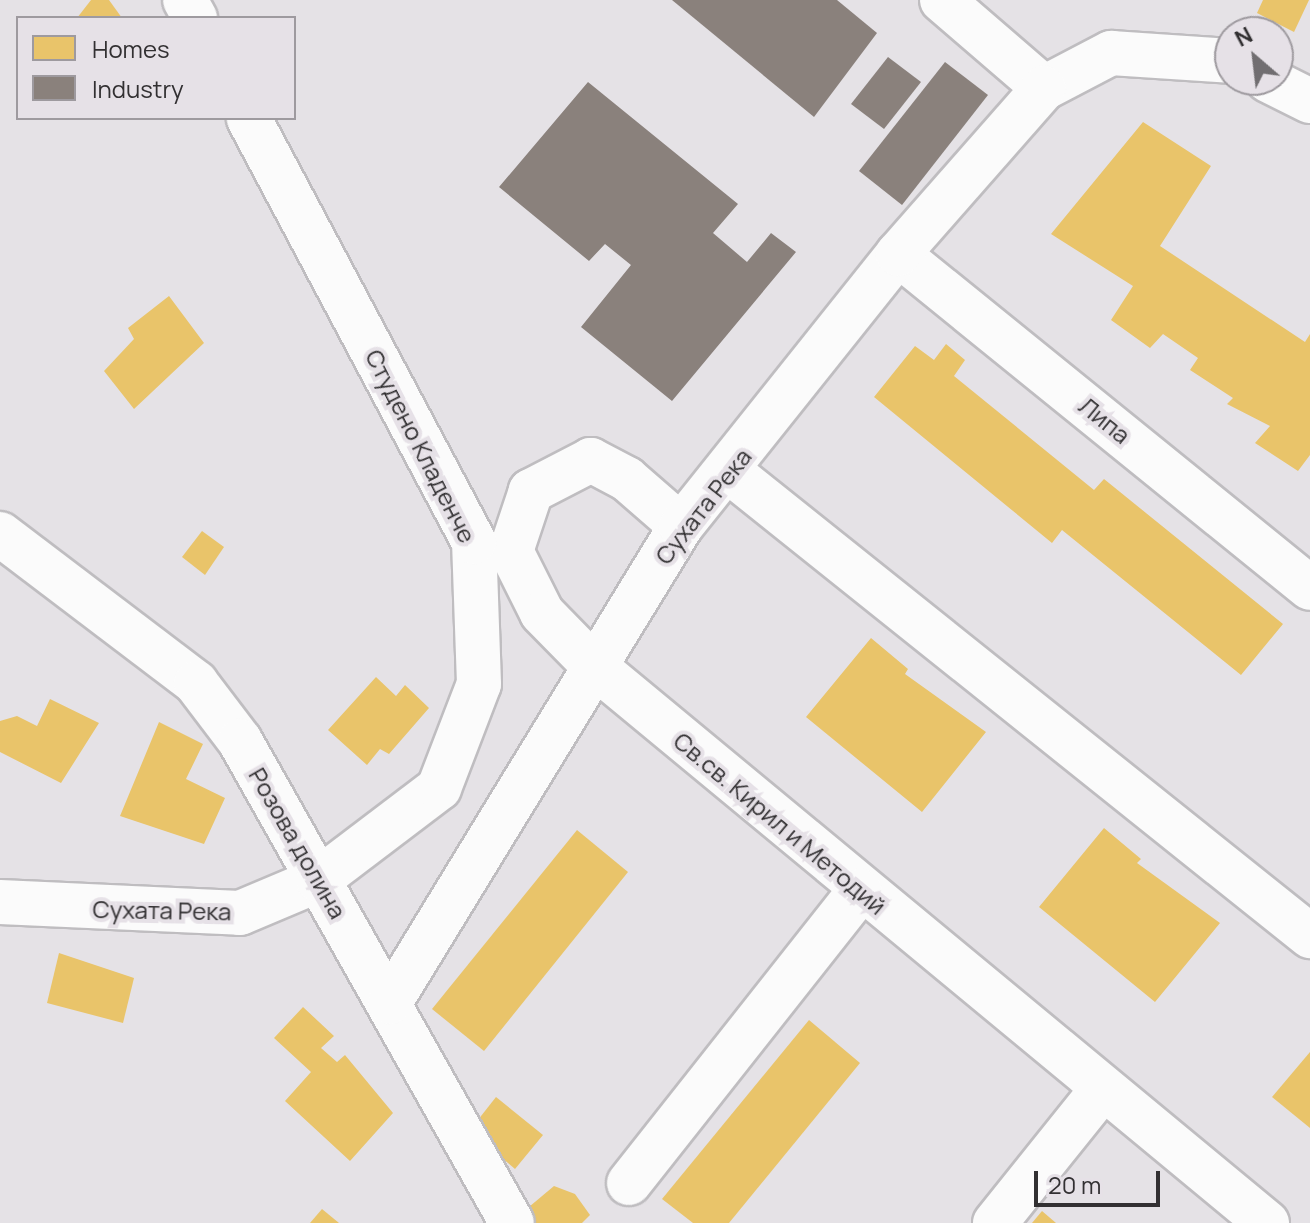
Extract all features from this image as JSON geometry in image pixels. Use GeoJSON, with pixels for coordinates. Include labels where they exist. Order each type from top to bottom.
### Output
{"type":"FeatureCollection","features":[{"type":"Feature","properties":{"kind":"street"},"geometry":{"type":"LineString","coordinates":[[942,0],[1044,88],[1111,53],[1214,60]]}},
{"type":"Feature","properties":{"kind":"street","name":"Сухата Река"},"geometry":{"type":"LineString","coordinates":[[390,1002],[593,665],[681,526],[730,472],[898,254],[1044,88]]}},
{"type":"Feature","properties":{"kind":"street","name":"Студено Кладенче"},"geometry":{"type":"LineString","coordinates":[[250,120],[492,546],[479,684],[439,788],[318,880]]}},
{"type":"Feature","properties":{"kind":"street","name":"Липа"},"geometry":{"type":"LineString","coordinates":[[898,254],[1310,588]]}},
{"type":"Feature","properties":{"kind":"street"},"geometry":{"type":"LineString","coordinates":[[492,546],[531,491],[591,460],[681,526]]}},
{"type":"Feature","properties":{"kind":"street"},"geometry":{"type":"LineString","coordinates":[[730,472],[1310,936]]}},
{"type":"Feature","properties":{"kind":"street","name":"Розова долина"},"geometry":{"type":"LineString","coordinates":[[0,534],[196,683],[240,741],[512,1223]]}},
{"type":"Feature","properties":{"kind":"street","name":"Св.св. Кирил и Методий"},"geometry":{"type":"LineString","coordinates":[[492,546],[542,613],[593,665],[1100,1092],[1267,1223]]}},
{"type":"Feature","properties":{"kind":"street","name":"Сухата Река"},"geometry":{"type":"LineString","coordinates":[[0,902],[240,913],[318,880]]}},
{"type":"Feature","properties":{"kind":"street"},"geometry":{"type":"LineString","coordinates":[[629,1183],[860,891]]}},
{"type":"Feature","properties":{"kind":"street"},"geometry":{"type":"LineString","coordinates":[[995,1223],[1100,1092]]}},
{"type":"Feature","properties":{"kind":"building: Homes"},"geometry":{"type":"Polygon","coordinates":[[[91,0],[109,0],[121,16],[79,16],[91,0]]]}},
{"type":"Feature","properties":{"kind":"building: Homes"},"geometry":{"type":"Polygon","coordinates":[[[1263,0],[1309,0],[1294,32],[1294,16],[1263,16],[1257,13],[1263,0]]]}},
{"type":"Feature","properties":{"kind":"building: Homes"},"geometry":{"type":"Polygon","coordinates":[[[1143,122],[1211,166],[1160,246],[1305,342],[1310,334],[1310,455],[1298,471],[1255,443],[1270,426],[1227,404],[1233,398],[1190,370],[1198,358],[1163,334],[1150,348],[1111,320],[1133,286],[1051,234],[1143,122]]]}},
{"type":"Feature","properties":{"kind":"building: Homes"},"geometry":{"type":"Polygon","coordinates":[[[169,296],[204,343],[134,409],[104,371],[134,339],[128,328],[169,296]]]}},
{"type":"Feature","properties":{"kind":"building: Homes"},"geometry":{"type":"Polygon","coordinates":[[[946,344],[965,360],[954,376],[1094,490],[1104,479],[1283,624],[1241,675],[1062,530],[1052,543],[874,397],[915,346],[934,360],[946,344]]]}},
{"type":"Feature","properties":{"kind":"building: Homes"},"geometry":{"type":"Polygon","coordinates":[[[202,531],[224,547],[205,575],[182,557],[202,531]]]}},
{"type":"Feature","properties":{"kind":"building: Homes"},"geometry":{"type":"Polygon","coordinates":[[[871,638],[908,669],[905,674],[986,732],[922,812],[806,717],[871,638]]]}},
{"type":"Feature","properties":{"kind":"building: Homes"},"geometry":{"type":"Polygon","coordinates":[[[376,677],[396,696],[405,685],[429,708],[389,754],[380,749],[367,765],[328,730],[376,677]]]}},
{"type":"Feature","properties":{"kind":"building: Homes"},"geometry":{"type":"Polygon","coordinates":[[[50,699],[99,723],[61,783],[0,752],[0,721],[17,716],[37,726],[50,699]]]}},
{"type":"Feature","properties":{"kind":"building: Homes"},"geometry":{"type":"Polygon","coordinates":[[[159,722],[203,744],[186,779],[225,798],[204,844],[120,816],[159,722]]]}},
{"type":"Feature","properties":{"kind":"building: Homes"},"geometry":{"type":"Polygon","coordinates":[[[1104,828],[1141,859],[1137,863],[1220,923],[1155,1002],[1039,907],[1104,828]]]}},
{"type":"Feature","properties":{"kind":"building: Homes"},"geometry":{"type":"Polygon","coordinates":[[[577,830],[628,872],[484,1051],[432,1009],[577,830]]]}},
{"type":"Feature","properties":{"kind":"building: Homes"},"geometry":{"type":"Polygon","coordinates":[[[59,953],[134,978],[123,1023],[47,1003],[59,953]]]}},
{"type":"Feature","properties":{"kind":"building: Homes"},"geometry":{"type":"Polygon","coordinates":[[[303,1007],[334,1036],[321,1048],[337,1062],[345,1055],[393,1113],[350,1161],[285,1101],[311,1072],[274,1038],[303,1007]]]}},
{"type":"Feature","properties":{"kind":"building: Homes"},"geometry":{"type":"Polygon","coordinates":[[[809,1020],[860,1063],[729,1223],[693,1223],[662,1199],[809,1020]]]}},
{"type":"Feature","properties":{"kind":"building: Homes"},"geometry":{"type":"Polygon","coordinates":[[[1310,1052],[1310,1128],[1272,1097],[1310,1052]]]}},
{"type":"Feature","properties":{"kind":"building: Homes"},"geometry":{"type":"Polygon","coordinates":[[[496,1097],[543,1135],[515,1169],[470,1130],[496,1097]]]}},
{"type":"Feature","properties":{"kind":"building: Homes"},"geometry":{"type":"Polygon","coordinates":[[[554,1186],[575,1194],[590,1215],[582,1223],[521,1223],[517,1217],[554,1186]]]}},
{"type":"Feature","properties":{"kind":"building: Homes"},"geometry":{"type":"Polygon","coordinates":[[[322,1209],[339,1223],[310,1223],[322,1209]]]}},
{"type":"Feature","properties":{"kind":"building: Homes"},"geometry":{"type":"Polygon","coordinates":[[[1042,1211],[1056,1223],[1032,1223],[1042,1211]]]}},
{"type":"Feature","properties":{"kind":"building: Industry"},"geometry":{"type":"Polygon","coordinates":[[[672,0],[837,0],[877,33],[814,117],[672,0]]]}},
{"type":"Feature","properties":{"kind":"building: Industry"},"geometry":{"type":"Polygon","coordinates":[[[888,57],[921,82],[884,129],[851,104],[888,57]]]}},
{"type":"Feature","properties":{"kind":"building: Industry"},"geometry":{"type":"Polygon","coordinates":[[[945,62],[988,95],[902,205],[859,171],[945,62]]]}},
{"type":"Feature","properties":{"kind":"building: Industry"},"geometry":{"type":"Polygon","coordinates":[[[588,82],[738,204],[713,233],[747,262],[771,233],[796,252],[672,401],[581,327],[631,265],[605,244],[589,261],[499,187],[588,82]]]}}]}
